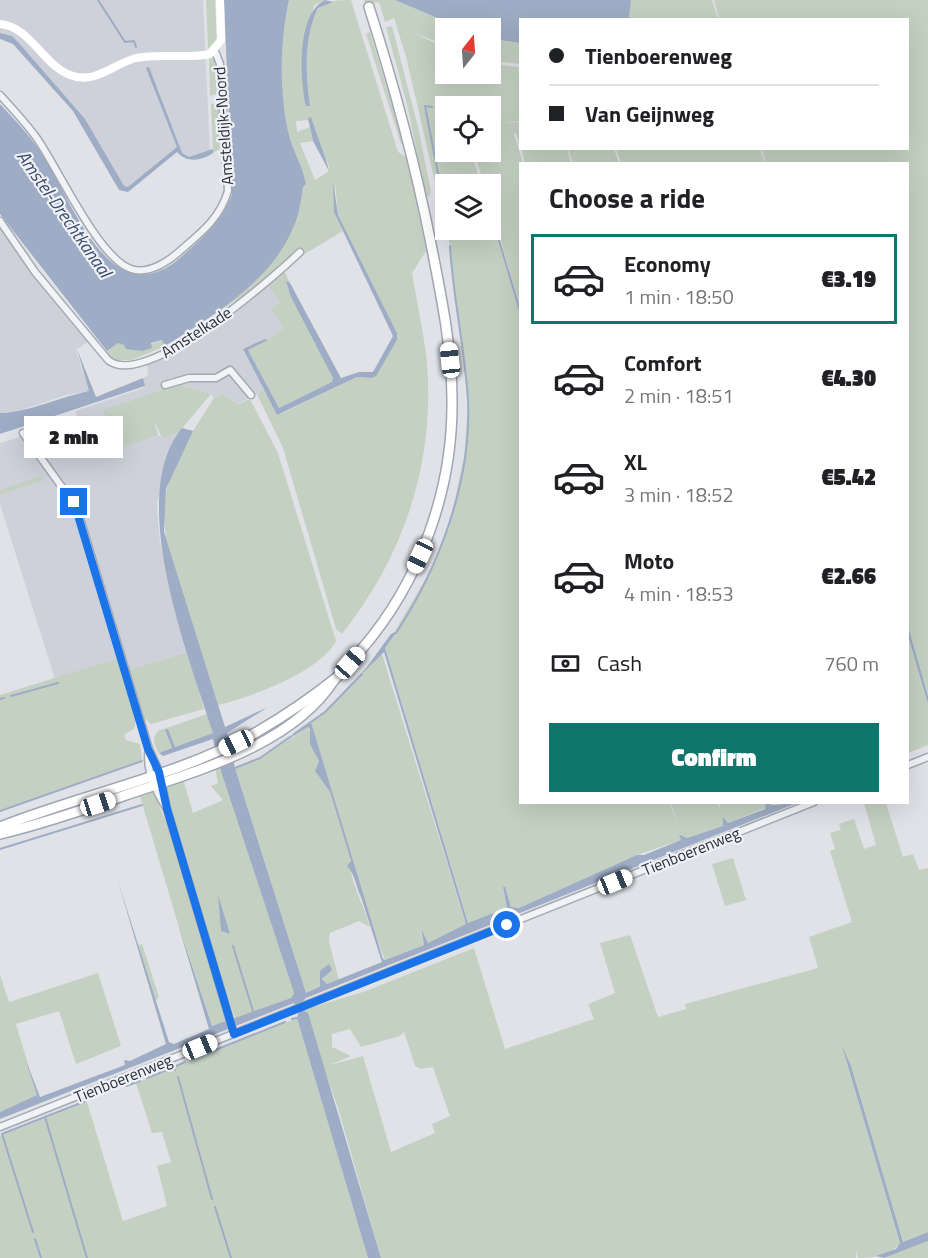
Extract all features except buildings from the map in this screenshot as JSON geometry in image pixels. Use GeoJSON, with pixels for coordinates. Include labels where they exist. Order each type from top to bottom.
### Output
{"type":"FeatureCollection","features":[{"type":"Feature","properties":{"kind":"main road"},"geometry":{"type":"LineString","coordinates":[[0,834],[218,764],[241,753],[303,713],[327,691],[335,678],[384,621],[416,563],[438,506],[452,429],[452,374],[433,252],[399,106],[369,7]]}},
{"type":"Feature","properties":{"kind":"main road"},"geometry":{"type":"LineString","coordinates":[[0,827],[214,753],[278,718],[335,678]]}},
{"type":"Feature","properties":{"kind":"street","name":"Amsteldijk-Noord"},"geometry":{"type":"LineString","coordinates":[[0,95],[36,136],[102,243],[131,269],[146,270],[158,266],[176,255],[209,226],[222,209],[228,190],[220,64],[215,51],[220,40],[220,0]]}},
{"type":"Feature","properties":{"kind":"street"},"geometry":{"type":"LineString","coordinates":[[0,24],[15,27],[57,68],[81,77],[102,74],[137,58],[200,56],[215,51]]}},
{"type":"Feature","properties":{"kind":"street","name":"Amstelkade"},"geometry":{"type":"LineString","coordinates":[[0,220],[35,272],[108,360],[118,365],[139,364],[169,351],[252,295],[300,252]]}},
{"type":"Feature","properties":{"kind":"street"},"geometry":{"type":"LineString","coordinates":[[165,385],[189,378],[216,378],[230,370],[251,395]]}},
{"type":"Feature","properties":{"kind":"street"},"geometry":{"type":"LineString","coordinates":[[23,433],[77,508],[234,1031]]}},
{"type":"Feature","properties":{"kind":"street"},"geometry":{"type":"LineString","coordinates":[[909,765],[928,757]]}},
{"type":"Feature","properties":{"kind":"street","name":"Tienboerenweg"},"geometry":{"type":"LineString","coordinates":[[0,1126],[809,804]]}},
{"type":"Feature","properties":{"kind":"shaded area"},"geometry":{"type":"Polygon","coordinates":[[[0,0],[203,0],[210,153],[186,158],[177,150],[127,190],[120,188],[83,120],[61,92],[9,38],[0,37],[0,0]]]}},
{"type":"Feature","properties":{"kind":"shaded area"},"geometry":{"type":"Polygon","coordinates":[[[0,225],[32,274],[89,341],[76,350],[89,391],[66,395],[21,410],[0,413],[0,225]]]}},
{"type":"Feature","properties":{"kind":"shaded area"},"geometry":{"type":"Polygon","coordinates":[[[268,285],[281,302],[283,328],[268,340],[243,349],[264,390],[238,404],[222,394],[214,398],[211,394],[177,384],[103,410],[151,414],[158,435],[162,438],[178,433],[169,454],[157,503],[160,542],[188,652],[128,670],[124,656],[55,679],[0,504],[0,443],[78,419],[75,411],[144,388],[143,378],[148,376],[147,364],[166,357],[268,285]]]}},
{"type":"Feature","properties":{"kind":"green space"},"geometry":{"type":"Polygon","coordinates":[[[206,0],[215,0],[217,41],[208,49],[206,0]]]}},
{"type":"Feature","properties":{"kind":"green space"},"geometry":{"type":"Polygon","coordinates":[[[289,0],[325,0],[314,5],[302,58],[307,106],[310,106],[306,56],[313,18],[318,9],[329,2],[351,0],[398,152],[407,157],[426,251],[412,273],[427,363],[426,437],[420,472],[411,507],[383,573],[342,634],[336,629],[283,448],[257,394],[264,390],[277,414],[283,413],[357,377],[372,378],[397,340],[397,333],[338,215],[335,183],[334,212],[343,231],[298,258],[297,249],[264,282],[196,326],[235,298],[266,269],[289,234],[303,187],[306,184],[290,138],[283,99],[281,66],[289,0]],[[308,120],[296,121],[297,132],[310,127],[313,141],[300,143],[315,180],[329,171],[329,166],[308,120]]]}},
{"type":"Feature","properties":{"kind":"green space"},"geometry":{"type":"Polygon","coordinates":[[[364,0],[395,0],[437,18],[435,18],[435,41],[412,32],[435,43],[435,84],[501,84],[501,65],[519,67],[519,121],[504,123],[519,122],[519,144],[516,133],[514,134],[523,162],[519,162],[519,304],[501,240],[501,174],[481,174],[477,162],[501,162],[501,96],[435,96],[435,162],[474,162],[478,174],[435,174],[435,182],[406,57],[394,18],[385,22],[379,2],[366,5],[364,0]]]}},
{"type":"Feature","properties":{"kind":"green space"},"geometry":{"type":"Polygon","coordinates":[[[631,0],[712,0],[718,18],[629,18],[631,0]]]}},
{"type":"Feature","properties":{"kind":"green space"},"geometry":{"type":"Polygon","coordinates":[[[714,0],[928,0],[928,696],[909,630],[909,162],[766,162],[762,150],[909,150],[909,18],[719,18],[714,0]]]}},
{"type":"Feature","properties":{"kind":"green space"},"geometry":{"type":"Polygon","coordinates":[[[392,26],[418,127],[431,192],[429,197],[425,194],[407,104],[386,27],[392,26]]]}},
{"type":"Feature","properties":{"kind":"green space"},"geometry":{"type":"Polygon","coordinates":[[[370,32],[404,143],[401,144],[366,34],[370,32]]]}},
{"type":"Feature","properties":{"kind":"green space"},"geometry":{"type":"Polygon","coordinates":[[[501,40],[519,43],[519,64],[501,62],[501,40]]]}},
{"type":"Feature","properties":{"kind":"green space"},"geometry":{"type":"Polygon","coordinates":[[[213,57],[216,64],[217,94],[210,96],[209,59],[213,57]]]}},
{"type":"Feature","properties":{"kind":"green space"},"geometry":{"type":"Polygon","coordinates":[[[211,104],[217,104],[219,108],[221,148],[213,153],[211,104]]]}},
{"type":"Feature","properties":{"kind":"green space"},"geometry":{"type":"Polygon","coordinates":[[[521,150],[567,150],[571,162],[525,162],[521,150]]]}},
{"type":"Feature","properties":{"kind":"green space"},"geometry":{"type":"Polygon","coordinates":[[[568,150],[614,150],[619,162],[573,162],[568,150]]]}},
{"type":"Feature","properties":{"kind":"green space"},"geometry":{"type":"Polygon","coordinates":[[[616,150],[760,150],[765,162],[621,162],[616,150]]]}},
{"type":"Feature","properties":{"kind":"green space"},"geometry":{"type":"Polygon","coordinates":[[[448,240],[498,240],[519,312],[519,804],[670,804],[679,830],[671,804],[718,804],[720,808],[720,804],[766,804],[767,807],[728,823],[723,817],[723,826],[687,838],[680,834],[681,840],[640,854],[519,908],[511,907],[505,888],[503,888],[507,908],[472,923],[468,922],[385,648],[436,561],[452,513],[464,457],[468,404],[448,240]]]}},
{"type":"Feature","properties":{"kind":"green space"},"geometry":{"type":"Polygon","coordinates":[[[284,270],[333,382],[279,408],[248,350],[268,340],[283,328],[271,309],[280,302],[268,285],[284,270]]]}},
{"type":"Feature","properties":{"kind":"green space"},"geometry":{"type":"Polygon","coordinates":[[[163,340],[165,346],[132,360],[111,360],[107,351],[118,343],[138,349],[163,340]]]}},
{"type":"Feature","properties":{"kind":"green space"},"geometry":{"type":"Polygon","coordinates":[[[177,384],[211,394],[178,433],[162,438],[154,421],[158,435],[115,449],[103,410],[177,384]]]}},
{"type":"Feature","properties":{"kind":"green space"},"geometry":{"type":"Polygon","coordinates":[[[222,394],[238,404],[250,399],[278,453],[336,641],[328,652],[300,673],[266,689],[218,705],[166,541],[163,504],[172,470],[214,398],[222,394]]]}},
{"type":"Feature","properties":{"kind":"green space"},"geometry":{"type":"Polygon","coordinates":[[[41,476],[42,481],[0,495],[0,490],[41,476]]]}},
{"type":"Feature","properties":{"kind":"green space"},"geometry":{"type":"Polygon","coordinates":[[[909,639],[928,704],[928,745],[909,753],[909,639]]]}},
{"type":"Feature","properties":{"kind":"green space"},"geometry":{"type":"Polygon","coordinates":[[[381,651],[466,924],[428,943],[420,929],[424,945],[385,960],[373,928],[311,722],[325,712],[381,651]]]}},
{"type":"Feature","properties":{"kind":"green space"},"geometry":{"type":"Polygon","coordinates":[[[188,652],[204,709],[151,724],[141,715],[128,670],[188,652]]]}},
{"type":"Feature","properties":{"kind":"green space"},"geometry":{"type":"Polygon","coordinates":[[[119,658],[136,720],[134,729],[124,735],[126,740],[140,744],[142,761],[0,811],[0,695],[119,658]]]}},
{"type":"Feature","properties":{"kind":"green space"},"geometry":{"type":"Polygon","coordinates":[[[207,714],[213,733],[175,747],[168,730],[165,731],[172,749],[159,753],[154,742],[158,731],[207,714]]]}},
{"type":"Feature","properties":{"kind":"green space"},"geometry":{"type":"Polygon","coordinates":[[[308,727],[319,761],[315,771],[330,792],[351,861],[354,884],[370,927],[359,921],[330,933],[329,942],[339,980],[327,984],[323,982],[326,969],[320,972],[320,985],[306,993],[235,768],[260,758],[308,727]]]}},
{"type":"Feature","properties":{"kind":"green space"},"geometry":{"type":"Polygon","coordinates":[[[220,766],[294,993],[291,998],[235,1018],[171,813],[167,785],[183,779],[193,813],[223,800],[211,786],[218,783],[215,768],[220,766]]]}},
{"type":"Feature","properties":{"kind":"green space"},"geometry":{"type":"Polygon","coordinates":[[[152,789],[167,824],[227,1021],[212,1026],[178,924],[139,793],[152,789]]]}},
{"type":"Feature","properties":{"kind":"green space"},"geometry":{"type":"Polygon","coordinates":[[[864,804],[886,804],[903,857],[913,854],[919,870],[928,868],[928,1232],[903,1242],[851,1067],[844,1053],[900,1243],[892,1251],[875,1257],[858,1258],[856,1251],[856,1258],[381,1258],[338,1108],[303,1010],[363,992],[474,948],[505,1049],[594,1019],[588,1004],[615,993],[600,943],[630,935],[658,1017],[686,1009],[685,1004],[818,968],[809,937],[852,922],[830,851],[835,849],[830,833],[841,830],[839,824],[854,819],[864,849],[876,845],[864,804]],[[350,1029],[332,1034],[332,1047],[351,1056],[330,1065],[363,1056],[391,1152],[435,1133],[432,1124],[450,1116],[433,1067],[421,1069],[415,1066],[404,1032],[400,1036],[361,1047],[350,1029]]]}},
{"type":"Feature","properties":{"kind":"green space"},"geometry":{"type":"Polygon","coordinates":[[[733,858],[746,900],[725,906],[712,864],[733,858]]]}},
{"type":"Feature","properties":{"kind":"green space"},"geometry":{"type":"Polygon","coordinates":[[[142,944],[159,997],[155,1002],[138,945],[142,944]]]}},
{"type":"Feature","properties":{"kind":"green space"},"geometry":{"type":"Polygon","coordinates":[[[98,973],[121,1046],[76,1064],[59,1011],[16,1024],[37,1095],[0,1112],[0,975],[9,1002],[98,973]]]}},
{"type":"Feature","properties":{"kind":"green space"},"geometry":{"type":"Polygon","coordinates":[[[297,1018],[368,1258],[0,1258],[0,1136],[87,1102],[123,1221],[167,1206],[157,1166],[171,1162],[162,1132],[152,1133],[136,1083],[297,1018]]]}},
{"type":"Feature","properties":{"kind":"green space"},"geometry":{"type":"Polygon","coordinates":[[[928,1241],[928,1258],[884,1258],[928,1241]]]}},
{"type":"Feature","properties":{"kind":"water","name":"Amstel-Drechtkanaal"},"geometry":{"type":"Polygon","coordinates":[[[224,0],[289,0],[282,49],[283,99],[290,138],[306,184],[303,187],[297,218],[283,247],[270,265],[255,281],[220,310],[165,346],[162,340],[151,343],[152,348],[142,351],[126,349],[124,345],[118,343],[107,351],[0,214],[0,104],[41,152],[98,249],[116,265],[135,274],[157,272],[181,257],[204,236],[223,213],[232,194],[224,0]]]}},
{"type":"Feature","properties":{"kind":"water"},"geometry":{"type":"Polygon","coordinates":[[[325,0],[333,2],[318,8],[310,32],[307,69],[310,106],[306,106],[302,80],[302,48],[309,19],[316,7],[325,0]]]}},
{"type":"Feature","properties":{"kind":"water"},"geometry":{"type":"Polygon","coordinates":[[[395,0],[631,0],[629,18],[519,18],[519,43],[501,40],[501,18],[437,18],[395,0]]]}},
{"type":"Feature","properties":{"kind":"water"},"geometry":{"type":"Polygon","coordinates":[[[0,33],[12,36],[18,42],[85,119],[124,186],[128,187],[177,147],[146,68],[149,67],[182,153],[189,157],[213,149],[213,153],[194,160],[185,158],[177,152],[128,192],[119,190],[73,111],[13,44],[0,39],[0,33]]]}},
{"type":"Feature","properties":{"kind":"water"},"geometry":{"type":"Polygon","coordinates":[[[311,117],[329,171],[313,141],[308,118],[311,117]]]}},
{"type":"Feature","properties":{"kind":"water"},"geometry":{"type":"Polygon","coordinates":[[[333,181],[338,215],[397,333],[397,340],[376,376],[357,377],[277,415],[243,349],[265,339],[268,340],[248,350],[279,408],[332,382],[333,378],[291,297],[286,281],[290,283],[341,378],[359,372],[373,372],[393,336],[334,212],[333,181]]]}},
{"type":"Feature","properties":{"kind":"water"},"geometry":{"type":"Polygon","coordinates":[[[498,240],[500,240],[519,304],[519,312],[498,240]]]}},
{"type":"Feature","properties":{"kind":"water"},"geometry":{"type":"Polygon","coordinates":[[[77,349],[96,397],[143,378],[145,386],[0,434],[0,413],[22,410],[89,391],[77,349]]]}},
{"type":"Feature","properties":{"kind":"water"},"geometry":{"type":"Polygon","coordinates":[[[182,428],[193,431],[166,489],[164,532],[225,727],[268,707],[227,733],[235,768],[306,993],[320,986],[320,971],[329,964],[332,970],[322,979],[327,984],[382,962],[361,897],[347,866],[351,861],[330,792],[315,771],[319,761],[310,744],[310,729],[308,727],[270,750],[311,722],[383,959],[424,945],[421,929],[428,943],[466,924],[384,652],[361,675],[391,634],[397,631],[385,648],[468,923],[507,908],[503,887],[505,887],[511,907],[519,908],[637,855],[644,855],[681,840],[679,834],[687,838],[723,826],[723,817],[728,823],[765,809],[766,804],[794,804],[306,998],[301,1003],[303,1010],[308,1013],[381,1258],[368,1258],[297,1018],[299,1011],[294,1003],[0,1119],[0,1112],[37,1095],[25,1058],[40,1097],[125,1065],[124,1060],[130,1061],[166,1044],[117,878],[169,1042],[174,1044],[209,1029],[178,924],[212,1026],[291,998],[294,993],[221,771],[213,739],[163,756],[159,753],[172,748],[165,730],[168,729],[175,747],[213,733],[190,663],[167,578],[160,535],[159,494],[166,458],[182,428]]]}},
{"type":"Feature","properties":{"kind":"water"},"geometry":{"type":"Polygon","coordinates":[[[909,630],[928,696],[928,704],[909,639],[909,630]]]}},
{"type":"Feature","properties":{"kind":"water"},"geometry":{"type":"Polygon","coordinates":[[[218,895],[230,934],[221,931],[218,895]]]}},
{"type":"Feature","properties":{"kind":"water"},"geometry":{"type":"Polygon","coordinates":[[[842,1046],[851,1066],[903,1242],[928,1232],[928,1241],[884,1258],[876,1256],[896,1249],[900,1243],[842,1046]]]}},
{"type":"Feature","properties":{"kind":"waterway"},"geometry":{"type":"LineString","coordinates":[[98,0],[125,42],[134,41],[136,47]]}},
{"type":"Feature","properties":{"kind":"waterway"},"geometry":{"type":"LineString","coordinates":[[432,107],[425,106],[438,174]]}},
{"type":"Feature","properties":{"kind":"waterway"},"geometry":{"type":"LineString","coordinates":[[396,633],[412,608],[439,552],[450,522],[464,461],[468,430],[468,400],[450,246]]}},
{"type":"Feature","properties":{"kind":"waterway"},"geometry":{"type":"LineString","coordinates":[[294,734],[325,712],[362,674]]}},
{"type":"Feature","properties":{"kind":"waterway"},"geometry":{"type":"LineString","coordinates":[[11,696],[58,683]]}},
{"type":"Feature","properties":{"kind":"waterway"},"geometry":{"type":"LineString","coordinates":[[0,699],[4,698]]}},
{"type":"Feature","properties":{"kind":"waterway"},"geometry":{"type":"LineString","coordinates":[[235,768],[260,758],[290,737]]}},
{"type":"Feature","properties":{"kind":"waterway"},"geometry":{"type":"LineString","coordinates":[[0,811],[142,761]]}},
{"type":"Feature","properties":{"kind":"waterway"},"geometry":{"type":"LineString","coordinates":[[0,849],[142,805]]}},
{"type":"Feature","properties":{"kind":"waterway"},"geometry":{"type":"LineString","coordinates":[[233,946],[253,1011]]}},
{"type":"Feature","properties":{"kind":"waterway"},"geometry":{"type":"LineString","coordinates":[[292,1019],[297,1018]]}},
{"type":"Feature","properties":{"kind":"waterway"},"geometry":{"type":"LineString","coordinates":[[193,1059],[285,1022]]}},
{"type":"Feature","properties":{"kind":"waterway"},"geometry":{"type":"LineString","coordinates":[[175,1070],[174,1067],[185,1062]]}},
{"type":"Feature","properties":{"kind":"waterway"},"geometry":{"type":"LineString","coordinates":[[147,1078],[174,1067]]}},
{"type":"Feature","properties":{"kind":"waterway"},"geometry":{"type":"LineString","coordinates":[[178,1077],[212,1199]]}},
{"type":"Feature","properties":{"kind":"waterway"},"geometry":{"type":"LineString","coordinates":[[126,1086],[140,1081]]}},
{"type":"Feature","properties":{"kind":"waterway"},"geometry":{"type":"LineString","coordinates":[[86,1101],[45,1117],[87,1258]]}},
{"type":"Feature","properties":{"kind":"waterway"},"geometry":{"type":"LineString","coordinates":[[33,1232],[2,1134],[45,1117]]}},
{"type":"Feature","properties":{"kind":"waterway"},"geometry":{"type":"LineString","coordinates":[[215,1207],[231,1258]]}},
{"type":"Feature","properties":{"kind":"waterway"},"geometry":{"type":"LineString","coordinates":[[35,1239],[41,1258]]}},
{"type":"Feature","properties":{"kind":"route"},"geometry":{"type":"LineString","coordinates":[[74,502],[103,592],[148,749],[154,755],[165,792],[167,809],[234,1034],[507,925]]}}]}
